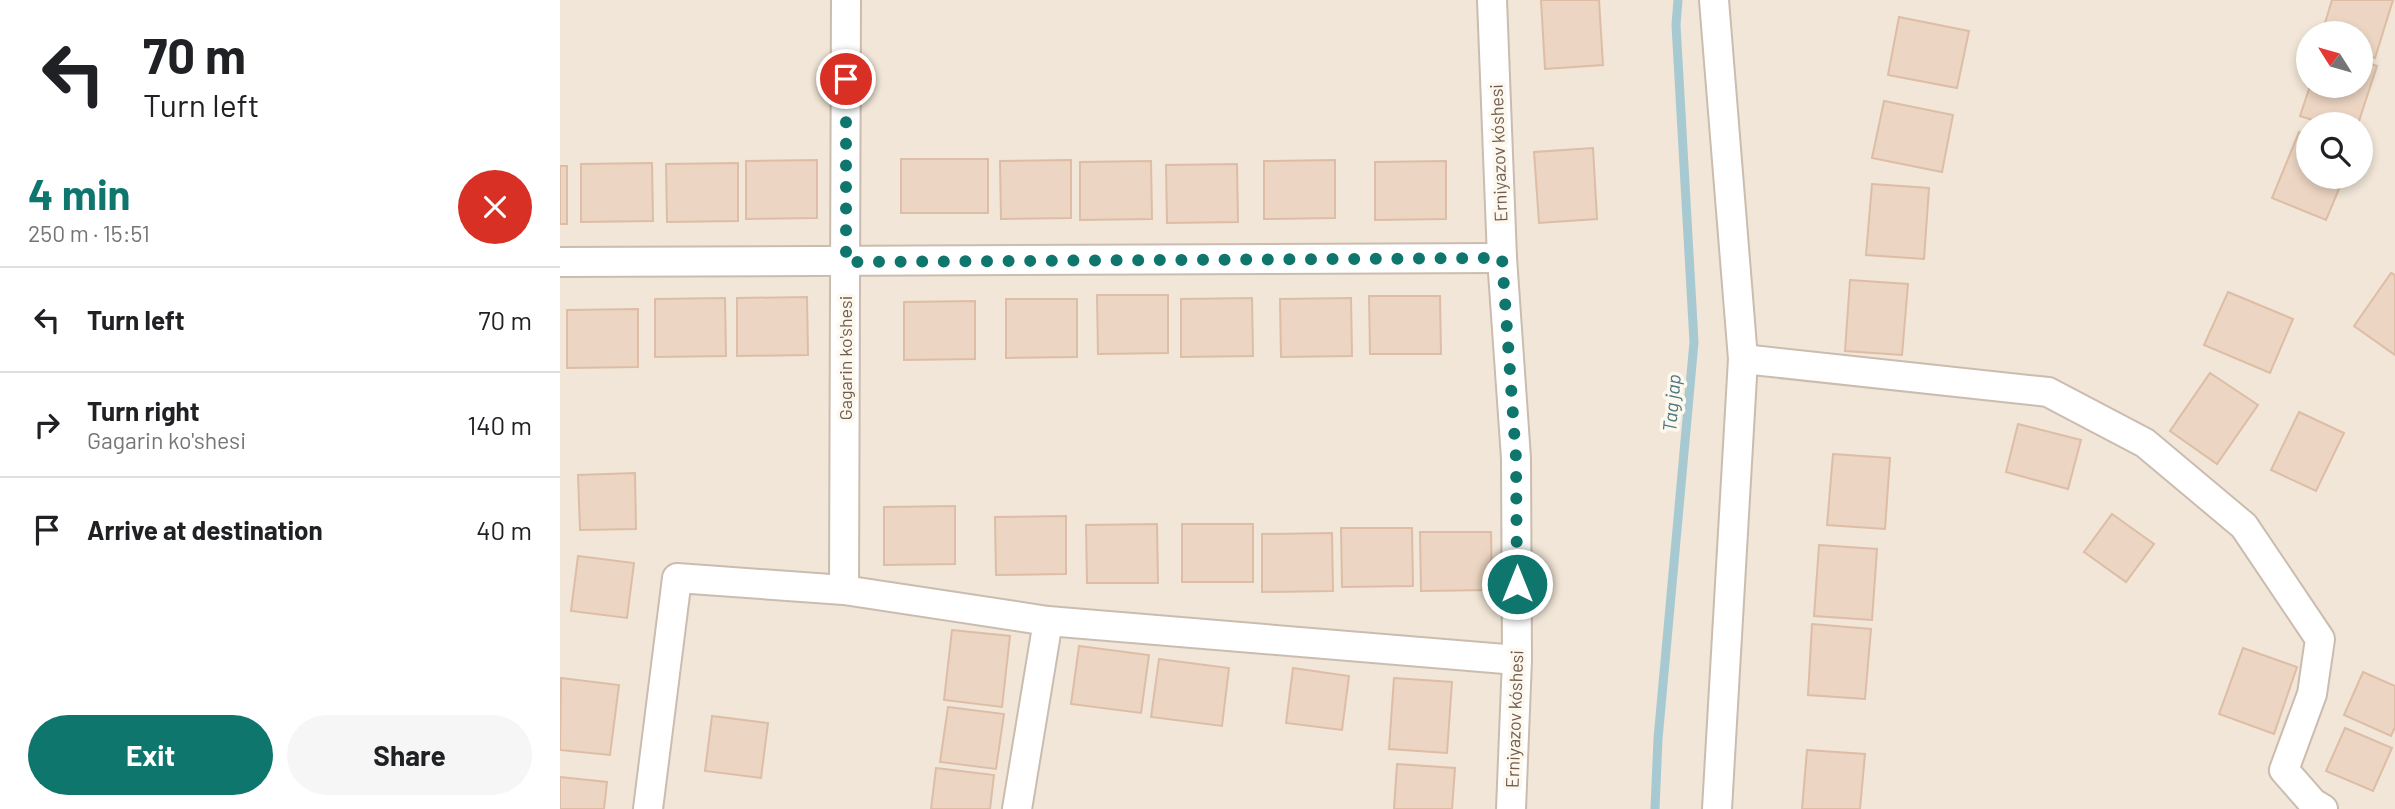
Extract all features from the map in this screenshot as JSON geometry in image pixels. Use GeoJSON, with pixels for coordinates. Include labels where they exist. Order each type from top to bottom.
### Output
{"type":"FeatureCollection","features":[{"type":"Feature","properties":{"kind":"street","name":"Gagarin ko'shesi"},"geometry":{"type":"LineString","coordinates":[[844,590],[846,0]]}},
{"type":"Feature","properties":{"kind":"street","name":"Erniyazov kóshesi"},"geometry":{"type":"LineString","coordinates":[[1492,0],[1502,258],[1516,458],[1517,660],[1511,809]]}},
{"type":"Feature","properties":{"kind":"street"},"geometry":{"type":"LineString","coordinates":[[1714,0],[1743,359],[1717,809]]}},
{"type":"Feature","properties":{"kind":"street"},"geometry":{"type":"LineString","coordinates":[[560,262],[1502,258]]}},
{"type":"Feature","properties":{"kind":"street"},"geometry":{"type":"LineString","coordinates":[[1743,359],[2048,393],[2145,443],[2244,526],[2320,639],[2312,694],[2284,770],[2313,803],[2323,809]]}},
{"type":"Feature","properties":{"kind":"street"},"geometry":{"type":"LineString","coordinates":[[648,809],[677,578],[844,590],[1048,621],[1517,660]]}},
{"type":"Feature","properties":{"kind":"street"},"geometry":{"type":"LineString","coordinates":[[1017,809],[1048,621]]}},
{"type":"Feature","properties":{"kind":"shaded area"},"geometry":{"type":"Polygon","coordinates":[[[560,0],[2395,0],[2395,809],[560,809],[560,0]]]}},
{"type":"Feature","properties":{"kind":"building"},"geometry":{"type":"Polygon","coordinates":[[[1541,0],[1599,0],[1603,65],[1545,69],[1541,0]]]}},
{"type":"Feature","properties":{"kind":"building"},"geometry":{"type":"Polygon","coordinates":[[[2332,0],[2393,0],[2375,58],[2373,21],[2326,21],[2332,0]]]}},
{"type":"Feature","properties":{"kind":"building"},"geometry":{"type":"Polygon","coordinates":[[[1899,17],[1969,31],[1957,88],[1888,75],[1899,17]]]}},
{"type":"Feature","properties":{"kind":"building"},"geometry":{"type":"Polygon","coordinates":[[[2306,98],[2367,98],[2362,112],[2301,112],[2306,98]]]}},
{"type":"Feature","properties":{"kind":"building"},"geometry":{"type":"Polygon","coordinates":[[[1884,101],[1953,115],[1942,172],[1872,158],[1884,101]]]}},
{"type":"Feature","properties":{"kind":"building"},"geometry":{"type":"Polygon","coordinates":[[[2296,139],[2296,189],[2339,189],[2326,220],[2272,198],[2296,139]]]}},
{"type":"Feature","properties":{"kind":"building"},"geometry":{"type":"Polygon","coordinates":[[[1593,148],[1597,219],[1539,223],[1534,152],[1593,148]]]}},
{"type":"Feature","properties":{"kind":"building"},"geometry":{"type":"Polygon","coordinates":[[[901,159],[988,159],[988,213],[901,213],[901,159]]]}},
{"type":"Feature","properties":{"kind":"building"},"geometry":{"type":"Polygon","coordinates":[[[817,160],[817,218],[746,219],[746,161],[817,160]]]}},
{"type":"Feature","properties":{"kind":"building"},"geometry":{"type":"Polygon","coordinates":[[[1071,160],[1071,218],[1001,219],[1000,161],[1071,160]]]}},
{"type":"Feature","properties":{"kind":"building"},"geometry":{"type":"Polygon","coordinates":[[[1335,160],[1335,218],[1264,219],[1264,161],[1335,160]]]}},
{"type":"Feature","properties":{"kind":"building"},"geometry":{"type":"Polygon","coordinates":[[[1151,161],[1152,219],[1080,220],[1080,162],[1151,161]]]}},
{"type":"Feature","properties":{"kind":"building"},"geometry":{"type":"Polygon","coordinates":[[[1446,161],[1446,219],[1375,220],[1375,162],[1446,161]]]}},
{"type":"Feature","properties":{"kind":"building"},"geometry":{"type":"Polygon","coordinates":[[[652,163],[653,221],[581,222],[581,164],[652,163]]]}},
{"type":"Feature","properties":{"kind":"building"},"geometry":{"type":"Polygon","coordinates":[[[738,163],[738,221],[667,222],[666,164],[738,163]]]}},
{"type":"Feature","properties":{"kind":"building"},"geometry":{"type":"Polygon","coordinates":[[[1237,164],[1238,222],[1167,223],[1166,165],[1237,164]]]}},
{"type":"Feature","properties":{"kind":"building"},"geometry":{"type":"Polygon","coordinates":[[[560,166],[567,166],[567,224],[560,224],[560,166]]]}},
{"type":"Feature","properties":{"kind":"building"},"geometry":{"type":"Polygon","coordinates":[[[1872,184],[1929,188],[1924,259],[1866,255],[1872,184]]]}},
{"type":"Feature","properties":{"kind":"building"},"geometry":{"type":"Polygon","coordinates":[[[2391,273],[2395,275],[2395,355],[2354,326],[2391,273]]]}},
{"type":"Feature","properties":{"kind":"building"},"geometry":{"type":"Polygon","coordinates":[[[1850,280],[1908,284],[1902,355],[1845,351],[1850,280]]]}},
{"type":"Feature","properties":{"kind":"building"},"geometry":{"type":"Polygon","coordinates":[[[2228,292],[2293,319],[2270,373],[2204,345],[2228,292]]]}},
{"type":"Feature","properties":{"kind":"building"},"geometry":{"type":"Polygon","coordinates":[[[1097,295],[1168,295],[1168,353],[1098,354],[1097,295]]]}},
{"type":"Feature","properties":{"kind":"building"},"geometry":{"type":"Polygon","coordinates":[[[1369,296],[1440,296],[1441,354],[1370,354],[1369,296]]]}},
{"type":"Feature","properties":{"kind":"building"},"geometry":{"type":"Polygon","coordinates":[[[807,297],[808,355],[737,356],[737,298],[807,297]]]}},
{"type":"Feature","properties":{"kind":"building"},"geometry":{"type":"Polygon","coordinates":[[[725,298],[726,356],[655,357],[655,299],[725,298]]]}},
{"type":"Feature","properties":{"kind":"building"},"geometry":{"type":"Polygon","coordinates":[[[1252,298],[1253,356],[1181,357],[1181,299],[1252,298]]]}},
{"type":"Feature","properties":{"kind":"building"},"geometry":{"type":"Polygon","coordinates":[[[1351,298],[1352,356],[1281,357],[1280,299],[1351,298]]]}},
{"type":"Feature","properties":{"kind":"building"},"geometry":{"type":"Polygon","coordinates":[[[1006,299],[1077,299],[1077,357],[1006,358],[1006,299]]]}},
{"type":"Feature","properties":{"kind":"building"},"geometry":{"type":"Polygon","coordinates":[[[975,301],[975,359],[904,360],[904,302],[975,301]]]}},
{"type":"Feature","properties":{"kind":"building"},"geometry":{"type":"Polygon","coordinates":[[[638,309],[638,367],[567,368],[567,310],[638,309]]]}},
{"type":"Feature","properties":{"kind":"building"},"geometry":{"type":"Polygon","coordinates":[[[2210,373],[2258,405],[2217,464],[2170,431],[2210,373]]]}},
{"type":"Feature","properties":{"kind":"building"},"geometry":{"type":"Polygon","coordinates":[[[2299,412],[2344,433],[2316,491],[2271,470],[2299,412]]]}},
{"type":"Feature","properties":{"kind":"building"},"geometry":{"type":"Polygon","coordinates":[[[2018,424],[2081,440],[2068,489],[2006,472],[2018,424]]]}},
{"type":"Feature","properties":{"kind":"building"},"geometry":{"type":"Polygon","coordinates":[[[1833,454],[1890,458],[1885,529],[1827,525],[1833,454]]]}},
{"type":"Feature","properties":{"kind":"building"},"geometry":{"type":"Polygon","coordinates":[[[635,473],[636,529],[580,530],[578,475],[635,473]]]}},
{"type":"Feature","properties":{"kind":"building"},"geometry":{"type":"Polygon","coordinates":[[[955,506],[955,564],[884,565],[884,507],[955,506]]]}},
{"type":"Feature","properties":{"kind":"building"},"geometry":{"type":"Polygon","coordinates":[[[2112,514],[2154,544],[2126,582],[2084,552],[2112,514]]]}},
{"type":"Feature","properties":{"kind":"building"},"geometry":{"type":"Polygon","coordinates":[[[1066,516],[1066,574],[996,575],[995,517],[1066,516]]]}},
{"type":"Feature","properties":{"kind":"building"},"geometry":{"type":"Polygon","coordinates":[[[1157,524],[1158,583],[1087,583],[1086,525],[1157,524]]]}},
{"type":"Feature","properties":{"kind":"building"},"geometry":{"type":"Polygon","coordinates":[[[1182,524],[1253,524],[1253,582],[1182,582],[1182,524]]]}},
{"type":"Feature","properties":{"kind":"building"},"geometry":{"type":"Polygon","coordinates":[[[1341,528],[1412,528],[1413,586],[1342,587],[1341,528]]]}},
{"type":"Feature","properties":{"kind":"building"},"geometry":{"type":"Polygon","coordinates":[[[1420,532],[1491,532],[1492,590],[1421,591],[1420,532]]]}},
{"type":"Feature","properties":{"kind":"building"},"geometry":{"type":"Polygon","coordinates":[[[1332,533],[1333,591],[1262,592],[1262,534],[1332,533]]]}},
{"type":"Feature","properties":{"kind":"building"},"geometry":{"type":"Polygon","coordinates":[[[1819,545],[1877,549],[1872,620],[1814,616],[1819,545]]]}},
{"type":"Feature","properties":{"kind":"building"},"geometry":{"type":"Polygon","coordinates":[[[578,556],[634,563],[627,618],[571,611],[578,556]]]}},
{"type":"Feature","properties":{"kind":"building"},"geometry":{"type":"Polygon","coordinates":[[[1812,624],[1871,629],[1865,699],[1808,695],[1812,624]]]}},
{"type":"Feature","properties":{"kind":"building"},"geometry":{"type":"Polygon","coordinates":[[[952,630],[1010,636],[1002,707],[944,700],[952,630]]]}},
{"type":"Feature","properties":{"kind":"building"},"geometry":{"type":"Polygon","coordinates":[[[1079,646],[1149,655],[1141,713],[1071,704],[1079,646]]]}},
{"type":"Feature","properties":{"kind":"building"},"geometry":{"type":"Polygon","coordinates":[[[2243,648],[2297,667],[2274,734],[2219,714],[2243,648]]]}},
{"type":"Feature","properties":{"kind":"building"},"geometry":{"type":"Polygon","coordinates":[[[1159,659],[1229,668],[1222,726],[1151,717],[1159,659]]]}},
{"type":"Feature","properties":{"kind":"building"},"geometry":{"type":"Polygon","coordinates":[[[1293,668],[1349,676],[1342,730],[1286,723],[1293,668]]]}},
{"type":"Feature","properties":{"kind":"building"},"geometry":{"type":"Polygon","coordinates":[[[2363,672],[2395,686],[2395,727],[2391,736],[2344,715],[2363,672]]]}},
{"type":"Feature","properties":{"kind":"building"},"geometry":{"type":"Polygon","coordinates":[[[561,678],[619,685],[610,755],[560,750],[561,678]]]}},
{"type":"Feature","properties":{"kind":"building"},"geometry":{"type":"Polygon","coordinates":[[[1394,678],[1452,682],[1447,753],[1389,749],[1394,678]]]}},
{"type":"Feature","properties":{"kind":"building"},"geometry":{"type":"Polygon","coordinates":[[[948,707],[1004,714],[996,769],[940,762],[948,707]]]}},
{"type":"Feature","properties":{"kind":"building"},"geometry":{"type":"Polygon","coordinates":[[[712,716],[768,723],[761,778],[705,771],[712,716]]]}},
{"type":"Feature","properties":{"kind":"building"},"geometry":{"type":"Polygon","coordinates":[[[2345,728],[2392,748],[2373,791],[2326,771],[2345,728]]]}},
{"type":"Feature","properties":{"kind":"building"},"geometry":{"type":"Polygon","coordinates":[[[1807,750],[1865,754],[1860,809],[1802,809],[1807,750]]]}},
{"type":"Feature","properties":{"kind":"building"},"geometry":{"type":"Polygon","coordinates":[[[1397,764],[1455,768],[1452,809],[1394,809],[1397,764]]]}},
{"type":"Feature","properties":{"kind":"building"},"geometry":{"type":"Polygon","coordinates":[[[936,768],[994,775],[990,809],[931,809],[936,768]]]}},
{"type":"Feature","properties":{"kind":"building"},"geometry":{"type":"Polygon","coordinates":[[[560,777],[607,782],[604,809],[560,809],[560,777]]]}},
{"type":"Feature","properties":{"kind":"waterway","name":"Tag jap"},"geometry":{"type":"LineString","coordinates":[[1655,809],[1658,739],[1694,342],[1676,25],[1678,0]]}},
{"type":"Feature","properties":{"kind":"route"},"geometry":{"type":"LineString","coordinates":[[846,79],[846,262],[1502,258],[1516,458],[1517,584]]}}]}
